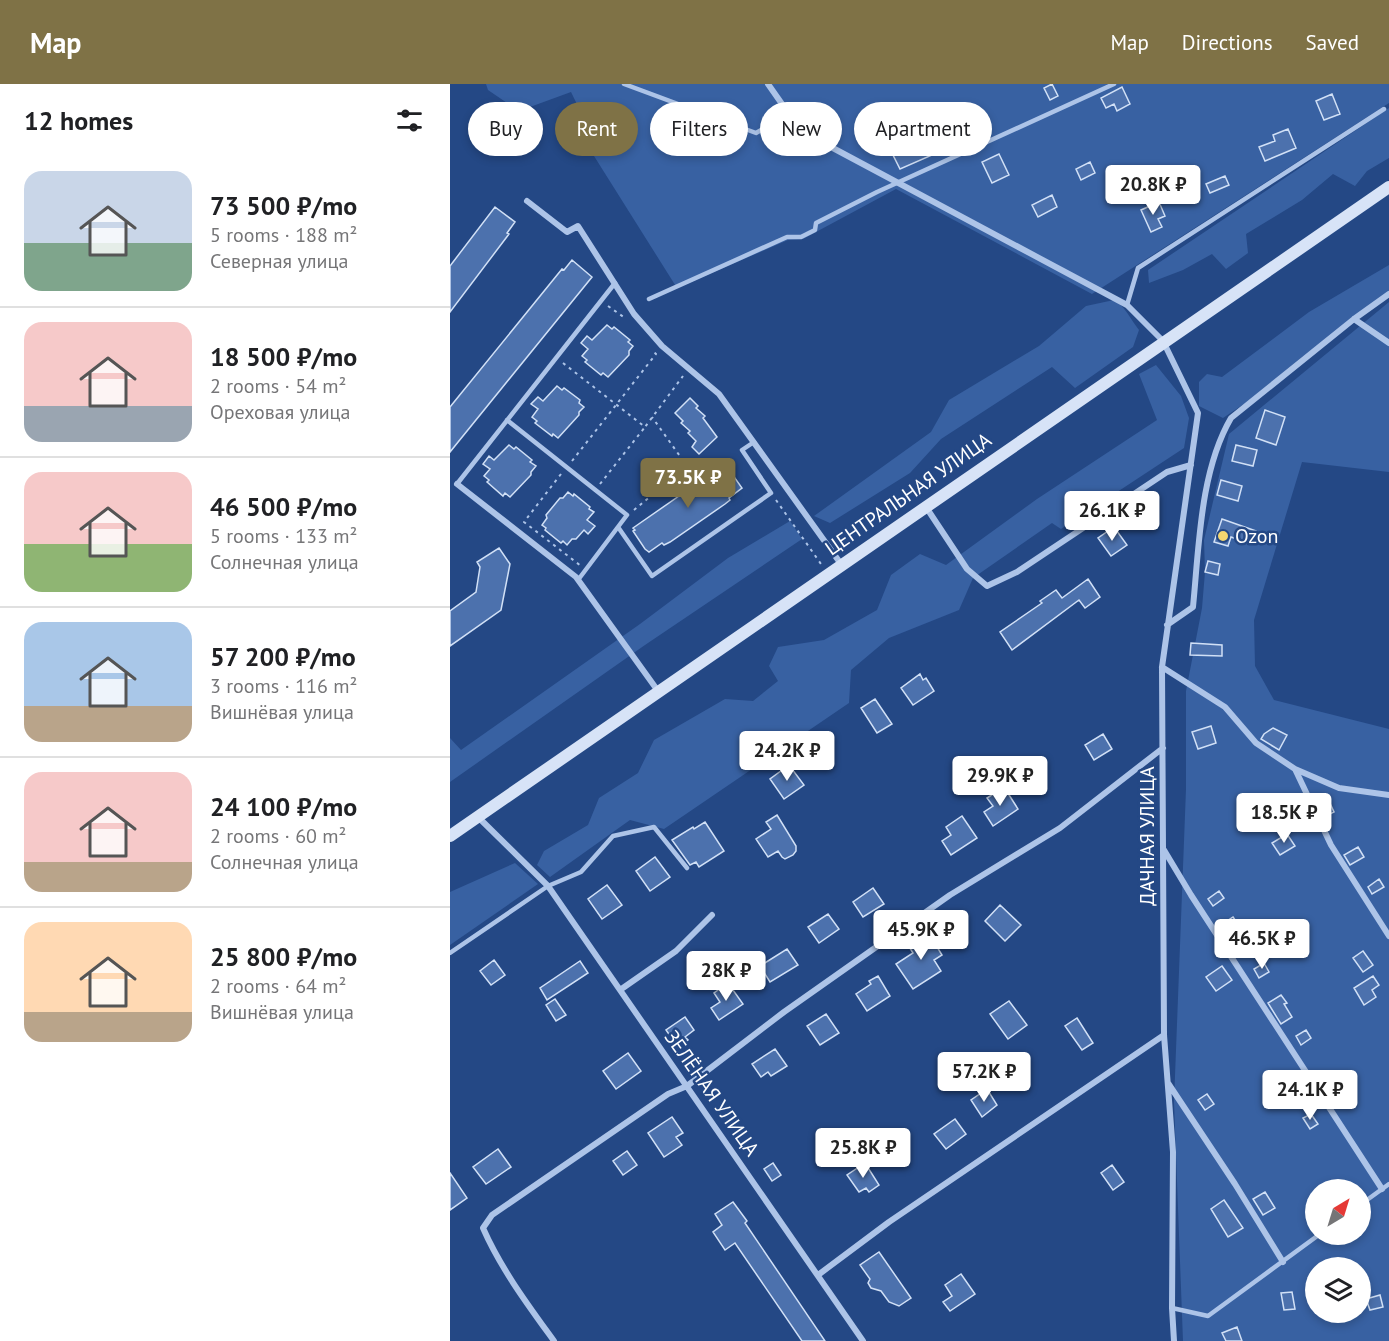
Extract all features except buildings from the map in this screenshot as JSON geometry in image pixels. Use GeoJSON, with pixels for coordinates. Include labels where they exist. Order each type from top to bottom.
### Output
{"type":"FeatureCollection","features":[{"type":"Feature","properties":{"kind":"street","name":"ДАЧНАЯ УЛИЦА"},"geometry":{"type":"LineString","coordinates":[[768,84],[781,102]]}},
{"type":"Feature","properties":{"kind":"street","name":"ДАЧНАЯ УЛИЦА"},"geometry":{"type":"LineString","coordinates":[[842,154],[1128,305],[1163,341],[1198,413],[1162,667],[1164,1035],[1173,1152],[1172,1308],[1174,1341]]}},
{"type":"Feature","properties":{"kind":"street","name":"ЦЕНТРАЛЬНАЯ УЛИЦА"},"geometry":{"type":"LineString","coordinates":[[450,836],[827,573],[1389,187]]}},
{"type":"Feature","properties":{"kind":"street"},"geometry":{"type":"LineString","coordinates":[[527,201],[567,232],[578,226],[634,314],[662,346],[719,394],[841,564]]}},
{"type":"Feature","properties":{"kind":"street"},"geometry":{"type":"LineString","coordinates":[[1167,626],[1193,607],[1208,482],[1220,437],[1231,418],[1354,319],[1389,294]]}},
{"type":"Feature","properties":{"kind":"street"},"geometry":{"type":"LineString","coordinates":[[1354,319],[1389,343]]}},
{"type":"Feature","properties":{"kind":"street"},"geometry":{"type":"LineString","coordinates":[[925,506],[967,569],[987,586],[1017,572],[1167,472],[1191,465]]}},
{"type":"Feature","properties":{"kind":"street"},"geometry":{"type":"LineString","coordinates":[[457,484],[578,580],[658,691]]}},
{"type":"Feature","properties":{"kind":"street"},"geometry":{"type":"LineString","coordinates":[[1162,667],[1225,707],[1256,743],[1295,769],[1339,788],[1389,795]]}},
{"type":"Feature","properties":{"kind":"street"},"geometry":{"type":"LineString","coordinates":[[554,1341],[514,1285],[483,1228],[492,1215],[668,1094],[687,1086],[784,1012],[950,895],[1060,828],[1163,748]]}},
{"type":"Feature","properties":{"kind":"street"},"geometry":{"type":"LineString","coordinates":[[1295,769],[1331,845],[1389,936]]}},
{"type":"Feature","properties":{"kind":"street","name":"ЗЕЛЁНАЯ УЛИЦА"},"geometry":{"type":"LineString","coordinates":[[478,817],[548,886],[863,1341]]}},
{"type":"Feature","properties":{"kind":"street"},"geometry":{"type":"LineString","coordinates":[[1163,849],[1382,1189]]}},
{"type":"Feature","properties":{"kind":"street"},"geometry":{"type":"LineString","coordinates":[[621,990],[676,951],[712,915]]}},
{"type":"Feature","properties":{"kind":"street"},"geometry":{"type":"LineString","coordinates":[[818,1275],[889,1222],[1164,1035]]}},
{"type":"Feature","properties":{"kind":"street"},"geometry":{"type":"LineString","coordinates":[[1168,1082],[1283,1262]]}},
{"type":"Feature","properties":{"kind":"lane"},"geometry":{"type":"LineString","coordinates":[[624,84],[756,133],[760,131]]}},
{"type":"Feature","properties":{"kind":"lane"},"geometry":{"type":"LineString","coordinates":[[649,299],[787,237],[801,237],[815,230],[816,223],[896,183],[1114,84]]}},
{"type":"Feature","properties":{"kind":"lane"},"geometry":{"type":"LineString","coordinates":[[1128,305],[1138,268],[1384,109]]}},
{"type":"Feature","properties":{"kind":"lane"},"geometry":{"type":"LineString","coordinates":[[457,484],[615,283]]}},
{"type":"Feature","properties":{"kind":"lane"},"geometry":{"type":"LineString","coordinates":[[507,420],[627,515],[578,580]]}},
{"type":"Feature","properties":{"kind":"lane"},"geometry":{"type":"LineString","coordinates":[[618,527],[652,576],[771,493],[742,450],[754,442]]}},
{"type":"Feature","properties":{"kind":"lane"},"geometry":{"type":"LineString","coordinates":[[450,953],[548,886],[581,872],[613,836],[654,827],[687,868]]}},
{"type":"Feature","properties":{"kind":"lane"},"geometry":{"type":"LineString","coordinates":[[1371,1197],[1389,1184]]}},
{"type":"Feature","properties":{"kind":"lane"},"geometry":{"type":"LineString","coordinates":[[1172,1308],[1208,1316],[1305,1245]]}},
{"type":"Feature","properties":{"kind":"path"},"geometry":{"type":"LineString","coordinates":[[601,300],[632,324]]}},
{"type":"Feature","properties":{"kind":"path"},"geometry":{"type":"LineString","coordinates":[[586,570],[524,522],[656,354],[650,346]]}},
{"type":"Feature","properties":{"kind":"path"},"geometry":{"type":"LineString","coordinates":[[556,358],[645,426]]}},
{"type":"Feature","properties":{"kind":"path"},"geometry":{"type":"LineString","coordinates":[[596,490],[684,376]]}},
{"type":"Feature","properties":{"kind":"path"},"geometry":{"type":"LineString","coordinates":[[627,515],[687,466],[652,417]]}},
{"type":"Feature","properties":{"kind":"path"},"geometry":{"type":"LineString","coordinates":[[771,493],[827,573]]}},
{"type":"Feature","properties":{"kind":"shaded area"},"geometry":{"type":"Polygon","coordinates":[[[486,84],[1389,84],[1389,103],[1092,294],[896,189],[803,239],[788,240],[677,288],[594,156],[638,156],[638,102],[576,102],[571,92],[543,102],[506,102],[488,90],[486,84]]]}},
{"type":"Feature","properties":{"kind":"shaded area"},"geometry":{"type":"Polygon","coordinates":[[[1389,108],[1389,158],[1367,171],[1355,186],[1333,174],[1302,200],[1246,234],[1248,253],[1226,269],[1212,254],[1183,270],[1149,283],[1148,270],[1389,108]]]}},
{"type":"Feature","properties":{"kind":"shaded area"},"geometry":{"type":"Polygon","coordinates":[[[1389,265],[1389,294],[1302,357],[1247,402],[1223,418],[1199,406],[1199,382],[1207,374],[1222,377],[1309,312],[1389,265]]]}},
{"type":"Feature","properties":{"kind":"shaded area"},"geometry":{"type":"Polygon","coordinates":[[[1114,300],[1125,309],[1139,330],[1133,347],[1075,388],[1052,367],[941,439],[910,473],[830,523],[814,516],[931,432],[949,400],[1039,346],[1086,306],[1114,300]]]}},
{"type":"Feature","properties":{"kind":"shaded area"},"geometry":{"type":"Polygon","coordinates":[[[1389,302],[1389,472],[1302,462],[1254,620],[1255,666],[1274,700],[1389,729],[1389,1341],[1183,1341],[1174,1102],[1186,789],[1186,691],[1202,608],[1205,572],[1204,540],[1229,434],[1389,302]]]}},
{"type":"Feature","properties":{"kind":"shaded area"},"geometry":{"type":"Polygon","coordinates":[[[1156,365],[1181,396],[1189,418],[1184,448],[1061,529],[1052,523],[973,578],[959,610],[889,638],[851,670],[849,703],[664,829],[630,820],[550,877],[537,865],[544,851],[588,825],[599,798],[638,773],[654,740],[725,699],[753,701],[778,681],[769,666],[778,647],[824,640],[877,610],[891,575],[920,554],[946,565],[1037,499],[1157,420],[1139,374],[1156,365]]]}},
{"type":"Feature","properties":{"kind":"shaded area"},"geometry":{"type":"Polygon","coordinates":[[[790,521],[802,539],[645,645],[450,782],[450,738],[461,750],[640,624],[728,558],[790,521]]]}},
{"type":"Feature","properties":{"kind":"shaded area"},"geometry":{"type":"Polygon","coordinates":[[[515,863],[538,884],[450,945],[450,892],[515,863]]]}},
{"type":"Feature","properties":{"kind":"place","name":"Ozon"},"geometry":{"type":"Point","coordinates":[1223,536]}}]}
